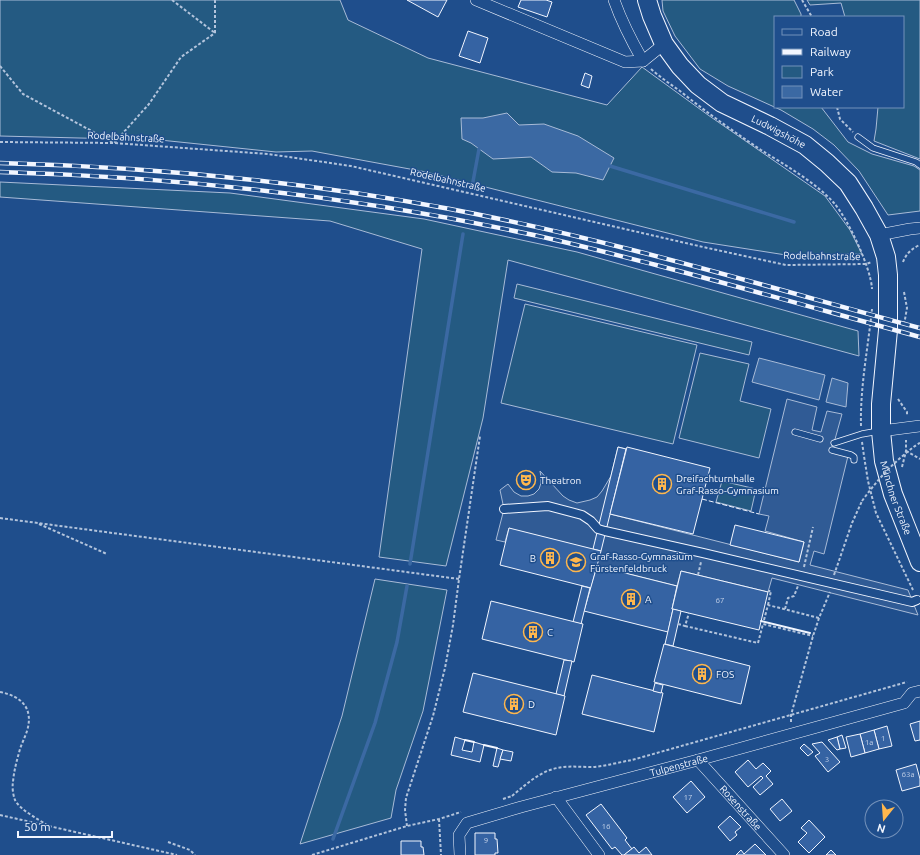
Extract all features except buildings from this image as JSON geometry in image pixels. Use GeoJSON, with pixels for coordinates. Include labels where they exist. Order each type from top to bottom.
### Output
{"type":"FeatureCollection","features":[{"type":"Feature","properties":{"kind":"main road","name":"Ludwigshöhe"},"geometry":{"type":"LineString","coordinates":[[647,0],[664,44],[680,66],[698,85],[722,103],[805,145],[848,183],[879,235],[886,257]]}},
{"type":"Feature","properties":{"kind":"main road","name":"Münchner Straße"},"geometry":{"type":"LineString","coordinates":[[886,257],[888,275],[888,330],[881,404],[881,431],[884,461],[893,494],[920,562]]}},
{"type":"Feature","properties":{"kind":"street"},"geometry":{"type":"LineString","coordinates":[[476,0],[625,62],[643,61],[664,44]]}},
{"type":"Feature","properties":{"kind":"street"},"geometry":{"type":"LineString","coordinates":[[614,0],[632,43],[643,61]]}},
{"type":"Feature","properties":{"kind":"street"},"geometry":{"type":"LineString","coordinates":[[879,235],[920,228]]}},
{"type":"Feature","properties":{"kind":"street"},"geometry":{"type":"LineString","coordinates":[[881,431],[920,426]]}},
{"type":"Feature","properties":{"kind":"street"},"geometry":{"type":"LineString","coordinates":[[504,509],[548,506],[582,515],[591,521],[598,529],[605,531],[912,602],[917,600]]}},
{"type":"Feature","properties":{"kind":"street","name":"Tulpenstraße"},"geometry":{"type":"LineString","coordinates":[[460,855],[459,835],[467,823],[556,797],[698,760],[904,703],[912,693],[920,691]]}},
{"type":"Feature","properties":{"kind":"street","name":"Rosenstraße"},"geometry":{"type":"LineString","coordinates":[[698,760],[784,855]]}},
{"type":"Feature","properties":{"kind":"street"},"geometry":{"type":"LineString","coordinates":[[556,797],[599,855]]}},
{"type":"Feature","properties":{"kind":"lane"},"geometry":{"type":"LineString","coordinates":[[858,137],[873,148],[916,162],[920,165]]}},
{"type":"Feature","properties":{"kind":"lane"},"geometry":{"type":"LineString","coordinates":[[834,442],[862,434],[881,431]]}},
{"type":"Feature","properties":{"kind":"lane"},"geometry":{"type":"LineString","coordinates":[[795,432],[820,439]]}},
{"type":"Feature","properties":{"kind":"lane"},"geometry":{"type":"LineString","coordinates":[[832,450],[851,455],[854,457],[854,460]]}},
{"type":"Feature","properties":{"kind":"path"},"geometry":{"type":"LineString","coordinates":[[172,0],[215,33]]}},
{"type":"Feature","properties":{"kind":"path"},"geometry":{"type":"LineString","coordinates":[[215,0],[215,33]]}},
{"type":"Feature","properties":{"kind":"path"},"geometry":{"type":"LineString","coordinates":[[802,0],[811,16]]}},
{"type":"Feature","properties":{"kind":"path"},"geometry":{"type":"LineString","coordinates":[[0,66],[23,94],[114,143],[149,104],[181,57],[215,33]]}},
{"type":"Feature","properties":{"kind":"path"},"geometry":{"type":"LineString","coordinates":[[643,61],[702,109],[740,136],[817,186],[835,204],[851,230],[866,264],[871,282],[872,296]]}},
{"type":"Feature","properties":{"kind":"path"},"geometry":{"type":"LineString","coordinates":[[837,108],[840,119],[858,137]]}},
{"type":"Feature","properties":{"kind":"path","name":"Rodelbahnstraße"},"geometry":{"type":"LineString","coordinates":[[0,142],[114,143],[268,154],[351,166],[703,247],[786,264],[866,264],[886,257]]}},
{"type":"Feature","properties":{"kind":"path"},"geometry":{"type":"LineString","coordinates":[[872,303],[861,410],[864,456],[868,481],[876,513],[917,600]]}},
{"type":"Feature","properties":{"kind":"path"},"geometry":{"type":"LineString","coordinates":[[902,469],[906,450],[907,412]]}},
{"type":"Feature","properties":{"kind":"path"},"geometry":{"type":"LineString","coordinates":[[407,826],[405,810],[406,798],[433,716],[446,668],[480,436]]}},
{"type":"Feature","properties":{"kind":"path"},"geometry":{"type":"LineString","coordinates":[[790,734],[791,715],[813,636],[830,593],[835,572],[852,523],[862,501],[891,465],[915,445],[920,443]]}},
{"type":"Feature","properties":{"kind":"path"},"geometry":{"type":"LineString","coordinates":[[906,450],[920,459]]}},
{"type":"Feature","properties":{"kind":"path"},"geometry":{"type":"LineString","coordinates":[[0,518],[458,579]]}},
{"type":"Feature","properties":{"kind":"path"},"geometry":{"type":"LineString","coordinates":[[35,522],[107,554]]}},
{"type":"Feature","properties":{"kind":"path"},"geometry":{"type":"LineString","coordinates":[[786,609],[788,598],[794,596],[802,576],[813,527]]}},
{"type":"Feature","properties":{"kind":"path"},"geometry":{"type":"LineString","coordinates":[[764,620],[771,591],[768,591]]}},
{"type":"Feature","properties":{"kind":"path"},"geometry":{"type":"LineString","coordinates":[[768,605],[819,618]]}},
{"type":"Feature","properties":{"kind":"path"},"geometry":{"type":"LineString","coordinates":[[685,626],[689,612]]}},
{"type":"Feature","properties":{"kind":"path"},"geometry":{"type":"LineString","coordinates":[[678,624],[758,644],[763,624],[813,636]]}},
{"type":"Feature","properties":{"kind":"path"},"geometry":{"type":"LineString","coordinates":[[499,800],[512,796],[538,776],[550,770],[572,766],[594,767],[632,760],[912,680]]}},
{"type":"Feature","properties":{"kind":"path"},"geometry":{"type":"LineString","coordinates":[[0,692],[16,697],[26,706],[29,719],[27,731],[14,768],[12,788],[15,800],[26,812],[49,827]]}},
{"type":"Feature","properties":{"kind":"path"},"geometry":{"type":"LineString","coordinates":[[312,855],[407,826],[439,820],[462,812]]}},
{"type":"Feature","properties":{"kind":"path"},"geometry":{"type":"LineString","coordinates":[[0,815],[177,855]]}},
{"type":"Feature","properties":{"kind":"path"},"geometry":{"type":"LineString","coordinates":[[439,820],[441,855]]}},
{"type":"Feature","properties":{"kind":"path"},"geometry":{"type":"LineString","coordinates":[[168,842],[190,850],[195,855]]}},
{"type":"Feature","properties":{"kind":"green space"},"geometry":{"type":"Polygon","coordinates":[[[0,0],[340,0],[348,20],[428,58],[607,105],[642,67],[708,115],[825,196],[850,230],[862,254],[786,255],[703,242],[426,172],[312,151],[276,152],[160,140],[0,136],[0,0]]]}},
{"type":"Feature","properties":{"kind":"green space"},"geometry":{"type":"Polygon","coordinates":[[[662,0],[794,0],[801,16],[774,16],[774,107],[728,86],[700,69],[675,36],[663,11],[662,0]]]}},
{"type":"Feature","properties":{"kind":"green space"},"geometry":{"type":"Polygon","coordinates":[[[807,0],[920,0],[920,159],[874,141],[878,108],[904,108],[904,16],[845,16],[841,3],[810,5],[807,0]]]}},
{"type":"Feature","properties":{"kind":"green space"},"geometry":{"type":"Polygon","coordinates":[[[777,108],[822,108],[848,142],[872,154],[914,166],[920,170],[920,211],[888,215],[859,171],[834,145],[813,129],[777,108]]]}},
{"type":"Feature","properties":{"kind":"green space"},"geometry":{"type":"Polygon","coordinates":[[[0,182],[230,193],[424,219],[577,252],[858,331],[859,356],[508,260],[483,418],[446,566],[379,557],[422,249],[330,221],[0,197],[0,182]]]}},
{"type":"Feature","properties":{"kind":"green space"},"geometry":{"type":"Polygon","coordinates":[[[517,284],[752,342],[749,355],[514,298],[517,284]]]}},
{"type":"Feature","properties":{"kind":"green space"},"geometry":{"type":"Polygon","coordinates":[[[525,304],[697,345],[673,444],[501,403],[525,304]]]}},
{"type":"Feature","properties":{"kind":"green space"},"geometry":{"type":"Polygon","coordinates":[[[700,353],[749,364],[740,401],[771,409],[759,458],[679,438],[700,353]]]}},
{"type":"Feature","properties":{"kind":"green space"},"geometry":{"type":"Polygon","coordinates":[[[722,481],[756,489],[751,511],[716,502],[722,481]]]}},
{"type":"Feature","properties":{"kind":"green space"},"geometry":{"type":"Polygon","coordinates":[[[375,579],[447,590],[423,711],[396,790],[391,818],[300,844],[342,716],[375,579]]]}},
{"type":"Feature","properties":{"kind":"shaded area"},"geometry":{"type":"Polygon","coordinates":[[[787,399],[817,407],[812,430],[821,432],[827,411],[842,414],[832,450],[848,456],[824,554],[814,551],[810,565],[908,590],[918,615],[772,578],[768,592],[681,571],[677,586],[597,566],[509,528],[505,542],[496,540],[504,509],[500,490],[508,484],[514,492],[521,496],[534,494],[539,489],[541,483],[540,471],[563,496],[569,500],[577,503],[590,500],[597,497],[611,476],[618,447],[626,449],[610,514],[799,562],[804,542],[765,531],[769,516],[759,514],[787,399]]]}},
{"type":"Feature","properties":{"kind":"water"},"geometry":{"type":"Polygon","coordinates":[[[507,113],[519,125],[544,124],[578,136],[614,158],[603,180],[576,173],[552,172],[531,157],[493,159],[471,143],[462,139],[461,118],[483,118],[507,113]]]}},
{"type":"Feature","properties":{"kind":"water"},"geometry":{"type":"Polygon","coordinates":[[[759,358],[825,375],[819,400],[752,382],[759,358]]]}},
{"type":"Feature","properties":{"kind":"water"},"geometry":{"type":"Polygon","coordinates":[[[832,378],[848,383],[846,407],[826,402],[832,378]]]}},
{"type":"Feature","properties":{"kind":"waterway"},"geometry":{"type":"LineString","coordinates":[[472,187],[479,149]]}},
{"type":"Feature","properties":{"kind":"waterway"},"geometry":{"type":"LineString","coordinates":[[610,166],[794,222]]}},
{"type":"Feature","properties":{"kind":"waterway"},"geometry":{"type":"LineString","coordinates":[[410,564],[463,234]]}},
{"type":"Feature","properties":{"kind":"waterway"},"geometry":{"type":"LineString","coordinates":[[333,839],[375,723],[397,642],[407,586]]}},
{"type":"Feature","properties":{"kind":"railway"},"geometry":{"type":"LineString","coordinates":[[0,163],[113,168],[226,177],[282,183],[394,199],[450,209],[569,234],[920,328]]}},
{"type":"Feature","properties":{"kind":"railway"},"geometry":{"type":"LineString","coordinates":[[0,172],[132,178],[263,190],[459,220],[606,252],[920,337]]}},
{"type":"Feature","properties":{"kind":"fence"},"geometry":{"type":"LineString","coordinates":[[702,499],[759,514]]}},
{"type":"Feature","properties":{"kind":"wall"},"geometry":{"type":"LineString","coordinates":[[761,621],[810,633]]}},
{"type":"Feature","properties":{"kind":"wall"},"geometry":{"type":"LineString","coordinates":[[465,740],[474,742]]}},
{"type":"Feature","properties":{"kind":"wall"},"geometry":{"type":"LineString","coordinates":[[484,745],[497,748]]}},
{"type":"Feature","properties":{"kind":"place","name":"Theatron"},"geometry":{"type":"Point","coordinates":[526,480]}},
{"type":"Feature","properties":{"kind":"place","name":"Dreifachturnhalle Graf-Rasso-Gymnasium"},"geometry":{"type":"Point","coordinates":[662,484]}},
{"type":"Feature","properties":{"kind":"place","name":"B"},"geometry":{"type":"Point","coordinates":[550,558]}},
{"type":"Feature","properties":{"kind":"place","name":"Graf-Rasso-Gymnasium Fürstenfeldbruck"},"geometry":{"type":"Point","coordinates":[576,562]}},
{"type":"Feature","properties":{"kind":"place","name":"A"},"geometry":{"type":"Point","coordinates":[631,599]}},
{"type":"Feature","properties":{"kind":"place","name":"C"},"geometry":{"type":"Point","coordinates":[533,632]}},
{"type":"Feature","properties":{"kind":"place","name":"FOS"},"geometry":{"type":"Point","coordinates":[702,674]}},
{"type":"Feature","properties":{"kind":"place","name":"D"},"geometry":{"type":"Point","coordinates":[514,704]}}]}
